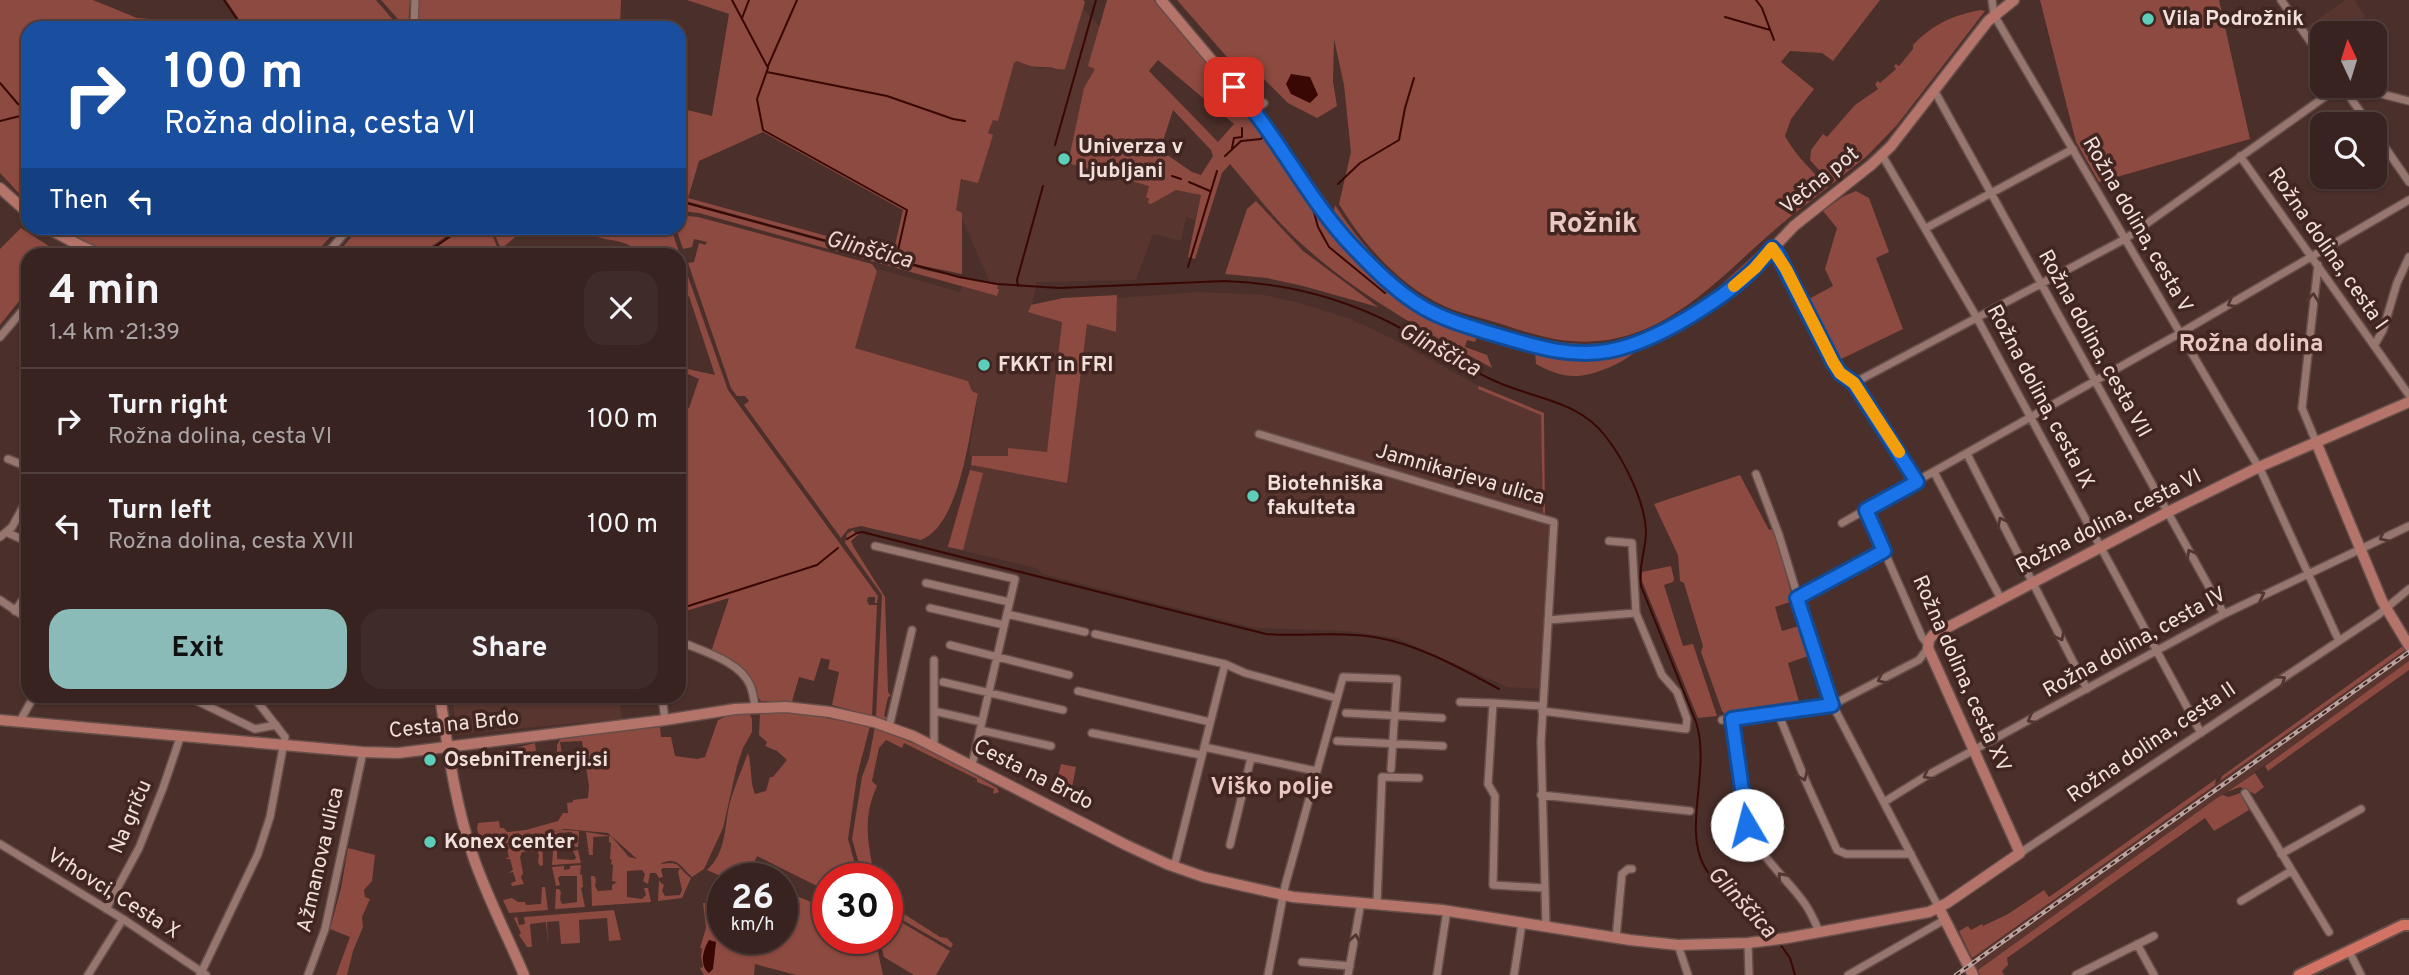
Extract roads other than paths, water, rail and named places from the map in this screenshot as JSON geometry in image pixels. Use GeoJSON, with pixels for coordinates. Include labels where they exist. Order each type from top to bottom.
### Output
{"type":"FeatureCollection","features":[{"type":"Feature","properties":{"kind":"main road"},"geometry":{"type":"LineString","coordinates":[[2299,975],[2407,922]]}},
{"type":"Feature","properties":{"kind":"street"},"geometry":{"type":"LineString","coordinates":[[414,21],[415,0]]}},
{"type":"Feature","properties":{"kind":"street","name":"Večna pot"},"geometry":{"type":"LineString","coordinates":[[1161,0],[1255,111],[1346,239],[1406,295],[1435,314],[1452,321],[1535,346],[1585,353],[1612,350],[1639,341],[1684,320],[1724,294],[1755,268],[1794,226],[1882,155],[1994,15],[2014,0]]}},
{"type":"Feature","properties":{"kind":"street"},"geometry":{"type":"LineString","coordinates":[[1992,0],[1994,15]]}},
{"type":"Feature","properties":{"kind":"street"},"geometry":{"type":"LineString","coordinates":[[2281,0],[2310,41]]}},
{"type":"Feature","properties":{"kind":"street","name":"Rožna dolina, cesta V"},"geometry":{"type":"LineString","coordinates":[[1994,15],[2259,467],[2339,641]]}},
{"type":"Feature","properties":{"kind":"street","name":"Rožna dolina, cesta VII"},"geometry":{"type":"LineString","coordinates":[[1934,90],[2224,614]]}},
{"type":"Feature","properties":{"kind":"street"},"geometry":{"type":"LineString","coordinates":[[2387,95],[2409,101]]}},
{"type":"Feature","properties":{"kind":"street"},"geometry":{"type":"LineString","coordinates":[[1854,383],[2125,239],[2324,98]]}},
{"type":"Feature","properties":{"kind":"street"},"geometry":{"type":"LineString","coordinates":[[1255,111],[1264,103]]}},
{"type":"Feature","properties":{"kind":"street"},"geometry":{"type":"LineString","coordinates":[[1926,228],[2073,149]]}},
{"type":"Feature","properties":{"kind":"street"},"geometry":{"type":"LineString","coordinates":[[2387,150],[2409,182]]}},
{"type":"Feature","properties":{"kind":"street","name":"Rožna dolina, cesta IX"},"geometry":{"type":"LineString","coordinates":[[1882,155],[1977,318],[2201,733]]}},
{"type":"Feature","properties":{"kind":"street","name":"Rožna dolina, cesta I"},"geometry":{"type":"LineString","coordinates":[[2240,156],[2409,396]]}},
{"type":"Feature","properties":{"kind":"street"},"geometry":{"type":"LineString","coordinates":[[0,188],[21,207]]}},
{"type":"Feature","properties":{"kind":"street"},"geometry":{"type":"LineString","coordinates":[[1842,523],[2180,333],[2409,200]]}},
{"type":"Feature","properties":{"kind":"street"},"geometry":{"type":"LineString","coordinates":[[59,235],[84,248]]}},
{"type":"Feature","properties":{"kind":"street"},"geometry":{"type":"LineString","coordinates":[[1772,248],[1786,269],[1833,362],[1840,373],[1854,383],[1917,482]]}},
{"type":"Feature","properties":{"kind":"street"},"geometry":{"type":"LineString","coordinates":[[2374,346],[2383,330],[2397,283],[2409,257]]}},
{"type":"Feature","properties":{"kind":"street"},"geometry":{"type":"LineString","coordinates":[[2318,265],[2302,408],[2386,609],[2409,646]]}},
{"type":"Feature","properties":{"kind":"street"},"geometry":{"type":"LineString","coordinates":[[0,337],[21,312]]}},
{"type":"Feature","properties":{"kind":"street","name":"Rožna dolina, cesta VI"},"geometry":{"type":"LineString","coordinates":[[1721,720],[1832,705],[1919,660],[1933,635],[2001,599],[2259,467],[2409,402]]}},
{"type":"Feature","properties":{"kind":"street","name":"Jamnikarjeva ulica"},"geometry":{"type":"LineString","coordinates":[[1259,434],[1554,522],[1542,709],[1541,795],[1546,926]]}},
{"type":"Feature","properties":{"kind":"street"},"geometry":{"type":"LineString","coordinates":[[1967,454],[2087,689]]}},
{"type":"Feature","properties":{"kind":"street"},"geometry":{"type":"LineString","coordinates":[[8,458],[21,464]]}},
{"type":"Feature","properties":{"kind":"street"},"geometry":{"type":"LineString","coordinates":[[1934,472],[2001,599]]}},
{"type":"Feature","properties":{"kind":"street"},"geometry":{"type":"LineString","coordinates":[[1756,474],[1779,536],[1832,705],[1973,975]]}},
{"type":"Feature","properties":{"kind":"street"},"geometry":{"type":"LineString","coordinates":[[21,509],[4,535],[21,540]]}},
{"type":"Feature","properties":{"kind":"street","name":"Rožna dolina, cesta XV"},"geometry":{"type":"LineString","coordinates":[[1866,510],[2020,853]]}},
{"type":"Feature","properties":{"kind":"street","name":"Rožna dolina, cesta IV"},"geometry":{"type":"LineString","coordinates":[[1884,802],[2224,614],[2409,526]]}},
{"type":"Feature","properties":{"kind":"street"},"geometry":{"type":"LineString","coordinates":[[1460,702],[1542,709],[1686,729],[1687,719],[1676,692],[1662,675],[1636,613],[1632,543],[1609,541]]}},
{"type":"Feature","properties":{"kind":"street"},"geometry":{"type":"LineString","coordinates":[[876,546],[1015,579],[972,765]]}},
{"type":"Feature","properties":{"kind":"street"},"geometry":{"type":"LineString","coordinates":[[1797,598],[1884,551]]}},
{"type":"Feature","properties":{"kind":"street"},"geometry":{"type":"LineString","coordinates":[[926,583],[1009,602]]}},
{"type":"Feature","properties":{"kind":"street","name":"Rožna dolina, cesta II"},"geometry":{"type":"LineString","coordinates":[[1939,908],[2339,641],[2386,609],[2409,589]]}},
{"type":"Feature","properties":{"kind":"street"},"geometry":{"type":"LineString","coordinates":[[0,600],[21,615]]}},
{"type":"Feature","properties":{"kind":"street"},"geometry":{"type":"LineString","coordinates":[[15,611],[21,602]]}},
{"type":"Feature","properties":{"kind":"street"},"geometry":{"type":"LineString","coordinates":[[930,608],[1004,625]]}},
{"type":"Feature","properties":{"kind":"street"},"geometry":{"type":"LineString","coordinates":[[1548,620],[1636,613]]}},
{"type":"Feature","properties":{"kind":"street"},"geometry":{"type":"LineString","coordinates":[[1007,614],[1085,632]]}},
{"type":"Feature","properties":{"kind":"street"},"geometry":{"type":"LineString","coordinates":[[889,727],[912,630]]}},
{"type":"Feature","properties":{"kind":"street"},"geometry":{"type":"LineString","coordinates":[[1096,634],[1226,664],[1245,673],[1336,698]]}},
{"type":"Feature","properties":{"kind":"street"},"geometry":{"type":"LineString","coordinates":[[686,644],[741,672],[751,686],[755,707]]}},
{"type":"Feature","properties":{"kind":"street"},"geometry":{"type":"LineString","coordinates":[[950,645],[1069,675]]}},
{"type":"Feature","properties":{"kind":"street"},"geometry":{"type":"LineString","coordinates":[[934,660],[934,746]]}},
{"type":"Feature","properties":{"kind":"street"},"geometry":{"type":"LineString","coordinates":[[1174,867],[1226,664]]}},
{"type":"Feature","properties":{"kind":"street"},"geometry":{"type":"LineString","coordinates":[[1268,975],[1283,895],[1343,677],[1397,679],[1391,769]]}},
{"type":"Feature","properties":{"kind":"street"},"geometry":{"type":"LineString","coordinates":[[943,682],[1063,710]]}},
{"type":"Feature","properties":{"kind":"street"},"geometry":{"type":"LineString","coordinates":[[1078,691],[1210,722]]}},
{"type":"Feature","properties":{"kind":"street"},"geometry":{"type":"LineString","coordinates":[[20,721],[30,703]]}},
{"type":"Feature","properties":{"kind":"street"},"geometry":{"type":"LineString","coordinates":[[201,703],[255,729],[276,725]]}},
{"type":"Feature","properties":{"kind":"street"},"geometry":{"type":"LineString","coordinates":[[203,974],[258,854],[270,817],[285,744],[285,737],[259,703]]}},
{"type":"Feature","properties":{"kind":"street"},"geometry":{"type":"LineString","coordinates":[[441,703],[457,801],[472,855],[524,975]]}},
{"type":"Feature","properties":{"kind":"street"},"geometry":{"type":"LineString","coordinates":[[663,703],[665,720]]}},
{"type":"Feature","properties":{"kind":"street"},"geometry":{"type":"LineString","coordinates":[[1493,704],[1489,784],[1495,796],[1493,885],[1544,888]]}},
{"type":"Feature","properties":{"kind":"street","name":"Cesta na Brdo"},"geometry":{"type":"LineString","coordinates":[[0,720],[363,752],[398,752],[755,707],[786,707],[830,712],[889,727],[934,746],[1174,867],[1222,882],[1283,895],[1447,910],[1616,938],[1678,945],[1748,943],[1787,938],[1939,908]]}},
{"type":"Feature","properties":{"kind":"street"},"geometry":{"type":"LineString","coordinates":[[939,712],[1051,746]]}},
{"type":"Feature","properties":{"kind":"street"},"geometry":{"type":"LineString","coordinates":[[1346,713],[1442,718]]}},
{"type":"Feature","properties":{"kind":"street"},"geometry":{"type":"LineString","coordinates":[[1778,713],[1837,850],[1846,854],[1911,854]]}},
{"type":"Feature","properties":{"kind":"street"},"geometry":{"type":"LineString","coordinates":[[1732,719],[1751,837],[1766,859],[1808,907],[1820,933]]}},
{"type":"Feature","properties":{"kind":"street"},"geometry":{"type":"LineString","coordinates":[[1092,733],[1316,771]]}},
{"type":"Feature","properties":{"kind":"street","name":"Na griču"},"geometry":{"type":"LineString","coordinates":[[106,909],[139,848],[181,735]]}},
{"type":"Feature","properties":{"kind":"street"},"geometry":{"type":"LineString","coordinates":[[1337,741],[1443,746]]}},
{"type":"Feature","properties":{"kind":"street","name":"Ažmanova ulica"},"geometry":{"type":"LineString","coordinates":[[308,975],[325,929],[363,752]]}},
{"type":"Feature","properties":{"kind":"street"},"geometry":{"type":"LineString","coordinates":[[1230,845],[1251,758]]}},
{"type":"Feature","properties":{"kind":"street"},"geometry":{"type":"LineString","coordinates":[[1377,903],[1382,777],[1419,778]]}},
{"type":"Feature","properties":{"kind":"street"},"geometry":{"type":"LineString","coordinates":[[2245,793],[2329,932]]}},
{"type":"Feature","properties":{"kind":"street"},"geometry":{"type":"LineString","coordinates":[[1541,795],[1690,811]]}},
{"type":"Feature","properties":{"kind":"street"},"geometry":{"type":"LineString","coordinates":[[2281,854],[2361,809]]}},
{"type":"Feature","properties":{"kind":"street","name":"Vrhovci, Cesta X"},"geometry":{"type":"LineString","coordinates":[[0,844],[123,919],[203,974]]}},
{"type":"Feature","properties":{"kind":"street"},"geometry":{"type":"LineString","coordinates":[[1616,938],[1622,874],[1632,869]]}},
{"type":"Feature","properties":{"kind":"street"},"geometry":{"type":"LineString","coordinates":[[2241,901],[2291,871]]}},
{"type":"Feature","properties":{"kind":"street"},"geometry":{"type":"LineString","coordinates":[[1348,975],[1361,902]]}},
{"type":"Feature","properties":{"kind":"street"},"geometry":{"type":"LineString","coordinates":[[1437,975],[1447,910]]}},
{"type":"Feature","properties":{"kind":"street"},"geometry":{"type":"LineString","coordinates":[[88,975],[123,919]]}},
{"type":"Feature","properties":{"kind":"street"},"geometry":{"type":"LineString","coordinates":[[1848,975],[1945,919]]}},
{"type":"Feature","properties":{"kind":"street"},"geometry":{"type":"LineString","coordinates":[[1514,975],[1522,923]]}},
{"type":"Feature","properties":{"kind":"street"},"geometry":{"type":"LineString","coordinates":[[2076,975],[2154,936]]}},
{"type":"Feature","properties":{"kind":"street"},"geometry":{"type":"LineString","coordinates":[[1748,943],[1749,975]]}},
{"type":"Feature","properties":{"kind":"street"},"geometry":{"type":"LineString","coordinates":[[2137,944],[2154,975]]}},
{"type":"Feature","properties":{"kind":"street"},"geometry":{"type":"LineString","coordinates":[[1678,945],[1688,975]]}},
{"type":"Feature","properties":{"kind":"street"},"geometry":{"type":"LineString","coordinates":[[2349,951],[2361,975]]}},
{"type":"Feature","properties":{"kind":"street"},"geometry":{"type":"LineString","coordinates":[[1302,962],[1350,966]]}},
{"type":"Feature","properties":{"kind":"waterway","name":"Glinščica"},"geometry":{"type":"LineString","coordinates":[[224,0],[238,21]]}},
{"type":"Feature","properties":{"kind":"waterway"},"geometry":{"type":"LineString","coordinates":[[732,0],[768,68],[757,99],[763,130],[907,210],[896,259]]}},
{"type":"Feature","properties":{"kind":"waterway"},"geometry":{"type":"LineString","coordinates":[[742,18],[749,0]]}},
{"type":"Feature","properties":{"kind":"waterway"},"geometry":{"type":"LineString","coordinates":[[768,66],[797,0]]}},
{"type":"Feature","properties":{"kind":"waterway"},"geometry":{"type":"LineString","coordinates":[[1055,145],[1096,0]]}},
{"type":"Feature","properties":{"kind":"waterway"},"geometry":{"type":"LineString","coordinates":[[1756,0],[1762,8],[1774,40]]}},
{"type":"Feature","properties":{"kind":"waterway"},"geometry":{"type":"LineString","coordinates":[[1725,17],[1770,30]]}},
{"type":"Feature","properties":{"kind":"waterway"},"geometry":{"type":"LineString","coordinates":[[767,72],[887,96],[965,121]]}},
{"type":"Feature","properties":{"kind":"waterway"},"geometry":{"type":"LineString","coordinates":[[1338,184],[1360,163],[1399,140],[1414,78]]}},
{"type":"Feature","properties":{"kind":"waterway","name":"Glinščica"},"geometry":{"type":"LineString","coordinates":[[0,83],[21,106]]}},
{"type":"Feature","properties":{"kind":"waterway"},"geometry":{"type":"LineString","coordinates":[[0,121],[21,116]]}},
{"type":"Feature","properties":{"kind":"waterway"},"geometry":{"type":"LineString","coordinates":[[1232,148],[1234,138],[1242,137],[1242,128]]}},
{"type":"Feature","properties":{"kind":"waterway"},"geometry":{"type":"LineString","coordinates":[[1225,156],[1241,141],[1261,139],[1264,135]]}},
{"type":"Feature","properties":{"kind":"waterway"},"geometry":{"type":"LineString","coordinates":[[1188,267],[1217,171]]}},
{"type":"Feature","properties":{"kind":"waterway"},"geometry":{"type":"LineString","coordinates":[[1172,176],[1181,179]]}},
{"type":"Feature","properties":{"kind":"waterway"},"geometry":{"type":"LineString","coordinates":[[1189,182],[1210,191]]}},
{"type":"Feature","properties":{"kind":"waterway"},"geometry":{"type":"LineString","coordinates":[[1018,286],[1017,280],[1043,186]]}},
{"type":"Feature","properties":{"kind":"waterway","name":"Glinščica"},"geometry":{"type":"LineString","coordinates":[[686,203],[959,277],[997,284],[1059,288],[1225,281],[1290,288],[1373,314],[1482,375],[1583,415],[1613,447],[1633,483],[1642,510],[1646,534],[1640,573],[1641,586],[1696,722],[1700,740],[1696,815],[1698,851],[1710,876],[1771,936]]}},
{"type":"Feature","properties":{"kind":"waterway"},"geometry":{"type":"LineString","coordinates":[[1312,205],[1318,227],[1329,247],[1385,293]]}},
{"type":"Feature","properties":{"kind":"waterway"},"geometry":{"type":"LineString","coordinates":[[433,248],[452,235]]}},
{"type":"Feature","properties":{"kind":"waterway"},"geometry":{"type":"LineString","coordinates":[[847,539],[862,532],[1266,634],[1347,634],[1390,640],[1438,658],[1499,689]]}},
{"type":"Feature","properties":{"kind":"waterway"},"geometry":{"type":"LineString","coordinates":[[686,607],[817,565],[838,548]]}},
{"type":"Feature","properties":{"kind":"waterway","name":"Glinščica"},"geometry":{"type":"LineString","coordinates":[[1780,944],[1790,958],[1795,975]]}},
{"type":"Feature","properties":{"kind":"railway"},"geometry":{"type":"LineString","coordinates":[[1956,975],[2409,652]]}},
{"type":"Feature","properties":{"kind":"place","name":"Vila Podrožnik"},"geometry":{"type":"Point","coordinates":[2148,19]}},
{"type":"Feature","properties":{"kind":"place","name":"Univerza v Ljubljani"},"geometry":{"type":"Point","coordinates":[1064,159]}},
{"type":"Feature","properties":{"kind":"place","name":"FKKT in FRI"},"geometry":{"type":"Point","coordinates":[984,365]}},
{"type":"Feature","properties":{"kind":"place","name":"Biotehniška fakulteta"},"geometry":{"type":"Point","coordinates":[1253,496]}},
{"type":"Feature","properties":{"kind":"place","name":"OsebniTrenerji.si"},"geometry":{"type":"Point","coordinates":[430,760]}},
{"type":"Feature","properties":{"kind":"place","name":"Konex center"},"geometry":{"type":"Point","coordinates":[430,842]}},
{"type":"Feature","properties":{"kind":"district","name":"Rožnik"},"geometry":{"type":"Point","coordinates":[1593,225]}},
{"type":"Feature","properties":{"kind":"district","name":"Rožna dolina"},"geometry":{"type":"Point","coordinates":[2251,345]}},
{"type":"Feature","properties":{"kind":"district","name":"Viško polje"},"geometry":{"type":"Point","coordinates":[1272,788]}}]}
